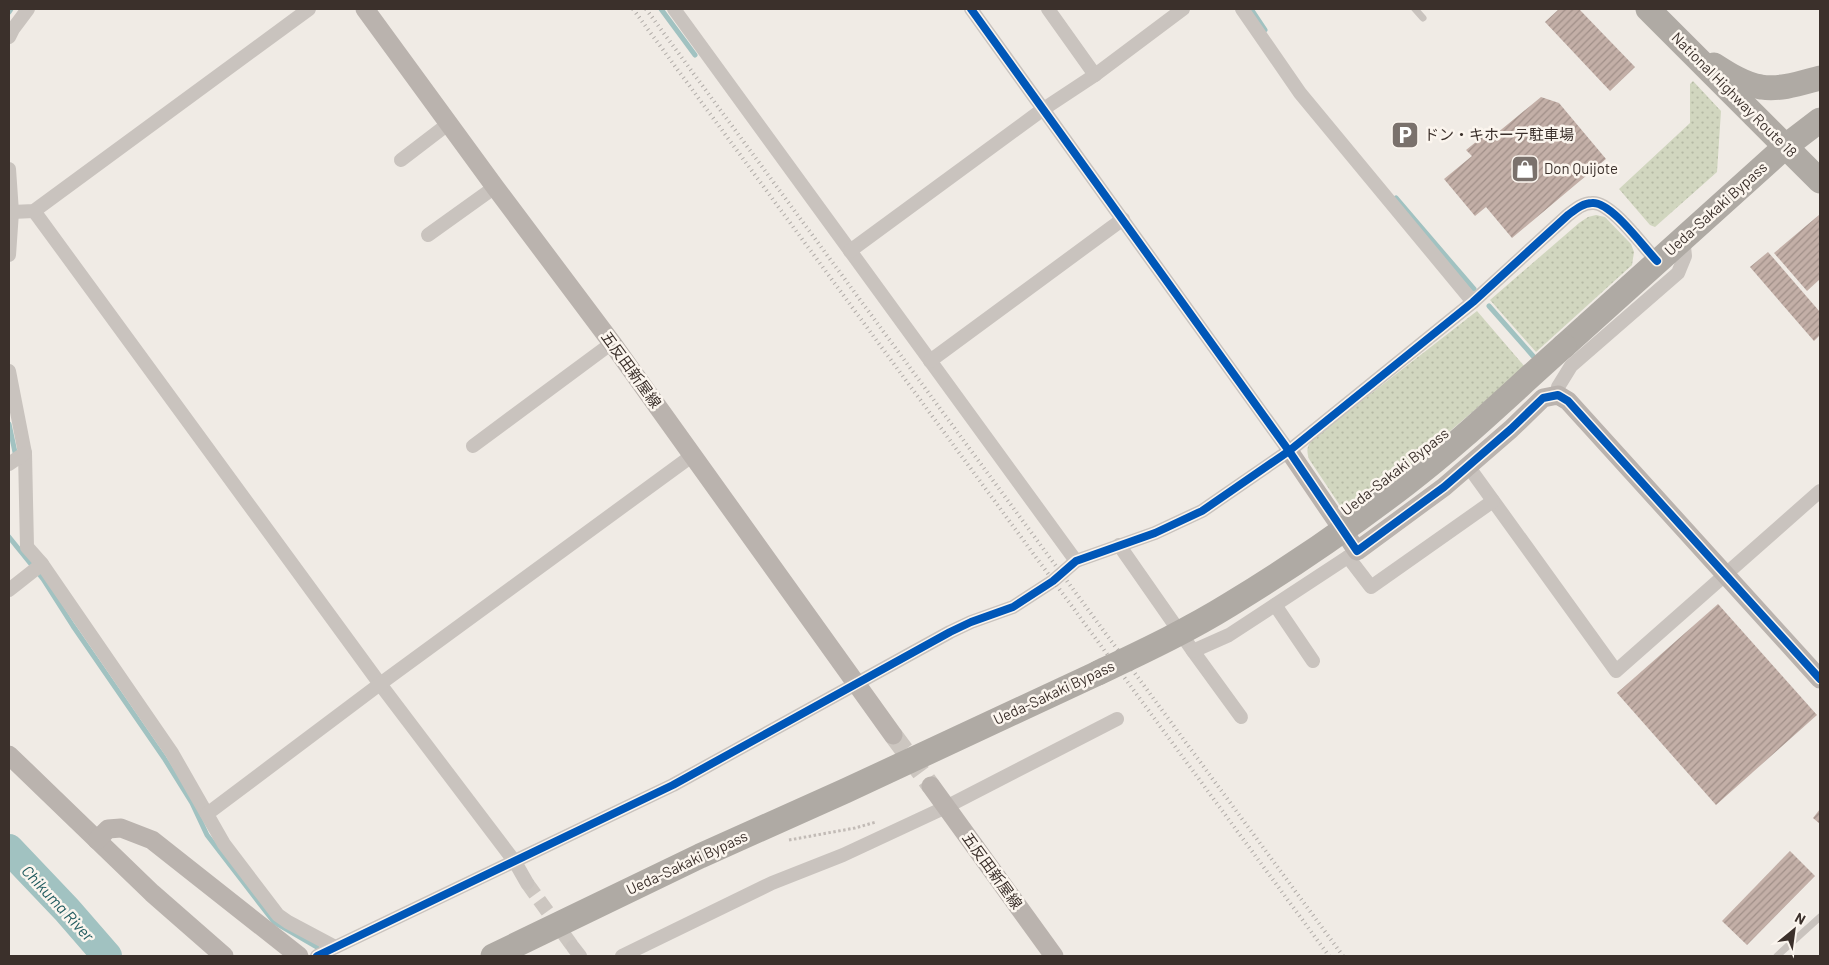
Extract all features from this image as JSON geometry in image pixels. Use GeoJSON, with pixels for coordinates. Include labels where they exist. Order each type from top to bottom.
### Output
{"type":"FeatureCollection","features":[{"type":"Feature","properties":{"kind":"highway","name":"National Highway Route 18"},"geometry":{"type":"LineString","coordinates":[[1648,9],[1820,181]]}},
{"type":"Feature","properties":{"kind":"highway"},"geometry":{"type":"LineString","coordinates":[[1687,48],[1732,76],[1761,87],[1790,86],[1820,78]]}},
{"type":"Feature","properties":{"kind":"highway","name":"Ueda-Sakaki Bypass"},"geometry":{"type":"LineString","coordinates":[[493,956],[700,856],[845,791],[1160,644],[1228,606],[1310,553],[1408,482],[1472,429],[1564,346],[1667,267],[1684,238],[1786,146],[1820,120]]}},
{"type":"Feature","properties":{"kind":"street"},"geometry":{"type":"LineString","coordinates":[[9,38],[13,29],[28,9]]}},
{"type":"Feature","properties":{"kind":"street"},"geometry":{"type":"LineString","coordinates":[[12,212],[34,211],[309,9]]}},
{"type":"Feature","properties":{"kind":"street","name":"五反田新屋線"},"geometry":{"type":"LineString","coordinates":[[365,9],[494,187],[612,343],[893,735]]}},
{"type":"Feature","properties":{"kind":"street"},"geometry":{"type":"LineString","coordinates":[[674,9],[1076,562]]}},
{"type":"Feature","properties":{"kind":"street"},"geometry":{"type":"LineString","coordinates":[[971,9],[1289,451],[1353,554],[1371,587],[1493,501]]}},
{"type":"Feature","properties":{"kind":"street"},"geometry":{"type":"LineString","coordinates":[[1048,9],[1095,75]]}},
{"type":"Feature","properties":{"kind":"street"},"geometry":{"type":"LineString","coordinates":[[850,251],[1042,110],[1095,75],[1183,9]]}},
{"type":"Feature","properties":{"kind":"street"},"geometry":{"type":"LineString","coordinates":[[1242,9],[1300,94],[1473,302]]}},
{"type":"Feature","properties":{"kind":"street"},"geometry":{"type":"LineString","coordinates":[[401,160],[448,124]]}},
{"type":"Feature","properties":{"kind":"street"},"geometry":{"type":"LineString","coordinates":[[9,169],[12,212],[9,255]]}},
{"type":"Feature","properties":{"kind":"street"},"geometry":{"type":"LineString","coordinates":[[428,235],[494,187]]}},
{"type":"Feature","properties":{"kind":"street"},"geometry":{"type":"LineString","coordinates":[[317,956],[673,785],[950,632],[970,622],[1013,607],[1053,581],[1076,562],[1155,533],[1202,511],[1289,451],[1473,302],[1568,214],[1583,205],[1594,202],[1605,207],[1618,218],[1667,267],[1571,366],[1558,388],[1558,396]]}},
{"type":"Feature","properties":{"kind":"street"},"geometry":{"type":"LineString","coordinates":[[34,211],[380,684],[515,862],[527,883]]}},
{"type":"Feature","properties":{"kind":"street"},"geometry":{"type":"LineString","coordinates":[[930,361],[1122,219]]}},
{"type":"Feature","properties":{"kind":"street"},"geometry":{"type":"LineString","coordinates":[[473,446],[612,343]]}},
{"type":"Feature","properties":{"kind":"street"},"geometry":{"type":"LineString","coordinates":[[9,371],[27,547],[37,567],[172,753],[224,844],[278,915],[335,948]]}},
{"type":"Feature","properties":{"kind":"street"},"geometry":{"type":"LineString","coordinates":[[1192,652],[1229,635],[1353,554],[1444,487],[1543,398],[1558,396],[1568,401],[1820,679]]}},
{"type":"Feature","properties":{"kind":"street"},"geometry":{"type":"LineString","coordinates":[[208,814],[380,684],[693,456]]}},
{"type":"Feature","properties":{"kind":"street"},"geometry":{"type":"LineString","coordinates":[[1468,466],[1616,671],[1820,490]]}},
{"type":"Feature","properties":{"kind":"street"},"geometry":{"type":"LineString","coordinates":[[1119,545],[1192,652],[1241,717]]}},
{"type":"Feature","properties":{"kind":"street"},"geometry":{"type":"LineString","coordinates":[[9,590],[37,567]]}},
{"type":"Feature","properties":{"kind":"street"},"geometry":{"type":"LineString","coordinates":[[1275,605],[1313,661]]}},
{"type":"Feature","properties":{"kind":"street"},"geometry":{"type":"LineString","coordinates":[[622,956],[772,884],[843,855],[946,807],[1117,719]]}},
{"type":"Feature","properties":{"kind":"street"},"geometry":{"type":"LineString","coordinates":[[9,755],[152,893],[224,956]]}},
{"type":"Feature","properties":{"kind":"street","name":"五反田新屋線"},"geometry":{"type":"LineString","coordinates":[[931,786],[1054,956]]}},
{"type":"Feature","properties":{"kind":"street"},"geometry":{"type":"LineString","coordinates":[[97,840],[108,829],[122,828],[152,840],[299,956]]}},
{"type":"Feature","properties":{"kind":"lane"},"geometry":{"type":"LineString","coordinates":[[1415,9],[1423,18]]}},
{"type":"Feature","properties":{"kind":"lane"},"geometry":{"type":"LineString","coordinates":[[1777,956],[1820,918]]}},
{"type":"Feature","properties":{"kind":"path"},"geometry":{"type":"LineString","coordinates":[[784,841],[855,828],[878,821]]}},
{"type":"Feature","properties":{"kind":"green space"},"geometry":{"type":"Polygon","coordinates":[[[1693,81],[1721,111],[1717,172],[1655,227],[1650,225],[1619,189],[1690,123],[1690,84],[1693,81]]]}},
{"type":"Feature","properties":{"kind":"green space"},"geometry":{"type":"Polygon","coordinates":[[[1596,215],[1605,217],[1631,244],[1634,252],[1632,265],[1536,352],[1490,300],[1579,223],[1588,217],[1596,215]]]}},
{"type":"Feature","properties":{"kind":"green space"},"geometry":{"type":"Polygon","coordinates":[[[1477,311],[1525,367],[1401,473],[1345,513],[1309,459],[1307,450],[1310,443],[1477,311]]]}},
{"type":"Feature","properties":{"kind":"building"},"geometry":{"type":"Polygon","coordinates":[[[1559,9],[1579,9],[1635,67],[1610,91],[1545,22],[1559,9]]]}},
{"type":"Feature","properties":{"kind":"building","name":"Don Quijote"},"geometry":{"type":"Polygon","coordinates":[[[1541,97],[1559,103],[1606,159],[1512,238],[1486,207],[1475,216],[1444,179],[1472,156],[1466,150],[1487,133],[1491,138],[1541,97]]]}},
{"type":"Feature","properties":{"kind":"building"},"geometry":{"type":"Polygon","coordinates":[[[1819,215],[1820,279],[1807,291],[1774,253],[1819,215]]]}},
{"type":"Feature","properties":{"kind":"building"},"geometry":{"type":"Polygon","coordinates":[[[1768,252],[1820,312],[1820,335],[1814,341],[1750,267],[1768,252]]]}},
{"type":"Feature","properties":{"kind":"building"},"geometry":{"type":"Polygon","coordinates":[[[1718,604],[1817,715],[1716,805],[1617,693],[1718,604]]]}},
{"type":"Feature","properties":{"kind":"building"},"geometry":{"type":"Polygon","coordinates":[[[1820,809],[1820,824],[1813,818],[1820,809]]]}},
{"type":"Feature","properties":{"kind":"building"},"geometry":{"type":"Polygon","coordinates":[[[1790,851],[1815,876],[1747,945],[1722,921],[1790,851]]]}},
{"type":"Feature","properties":{"kind":"waterway"},"geometry":{"type":"LineString","coordinates":[[661,9],[695,55]]}},
{"type":"Feature","properties":{"kind":"waterway"},"geometry":{"type":"LineString","coordinates":[[1251,9],[1265,30]]}},
{"type":"Feature","properties":{"kind":"waterway"},"geometry":{"type":"LineString","coordinates":[[1396,198],[1474,289]]}},
{"type":"Feature","properties":{"kind":"waterway"},"geometry":{"type":"LineString","coordinates":[[1489,306],[1533,356]]}},
{"type":"Feature","properties":{"kind":"waterway"},"geometry":{"type":"LineString","coordinates":[[9,424],[16,457]]}},
{"type":"Feature","properties":{"kind":"waterway"},"geometry":{"type":"LineString","coordinates":[[9,537],[43,579],[164,758],[192,803],[207,835],[274,922],[317,947]]}},
{"type":"Feature","properties":{"kind":"waterway","name":"Chikuma River"},"geometry":{"type":"LineString","coordinates":[[9,849],[67,910],[107,956]]}},
{"type":"Feature","properties":{"kind":"tunnel"},"geometry":{"type":"LineString","coordinates":[[893,735],[931,786]]}},
{"type":"Feature","properties":{"kind":"tunnel"},"geometry":{"type":"LineString","coordinates":[[527,883],[573,947]]}},
{"type":"Feature","properties":{"kind":"railway"},"geometry":{"type":"LineString","coordinates":[[633,9],[1329,956]]}},
{"type":"Feature","properties":{"kind":"railway"},"geometry":{"type":"LineString","coordinates":[[646,9],[1343,956]]}},
{"type":"Feature","properties":{"kind":"cycle path"},"geometry":{"type":"LineString","coordinates":[[971,9],[1289,451],[1357,551],[1444,487],[1511,429],[1543,398],[1558,395],[1568,401],[1820,679]]}},
{"type":"Feature","properties":{"kind":"cycle path"},"geometry":{"type":"LineString","coordinates":[[317,956],[673,785],[950,632],[971,622],[1013,607],[1053,581],[1076,561],[1155,533],[1202,511],[1289,451],[1473,302],[1568,215],[1583,205],[1589,203],[1600,204],[1608,209],[1627,226],[1657,261]]}},
{"type":"Feature","properties":{"kind":"place","name":"ドン・キホーテ駐車場"},"geometry":{"type":"Point","coordinates":[1405,135]}},
{"type":"Feature","properties":{"kind":"place","name":"Don Quijote"},"geometry":{"type":"Point","coordinates":[1525,169]}}]}
